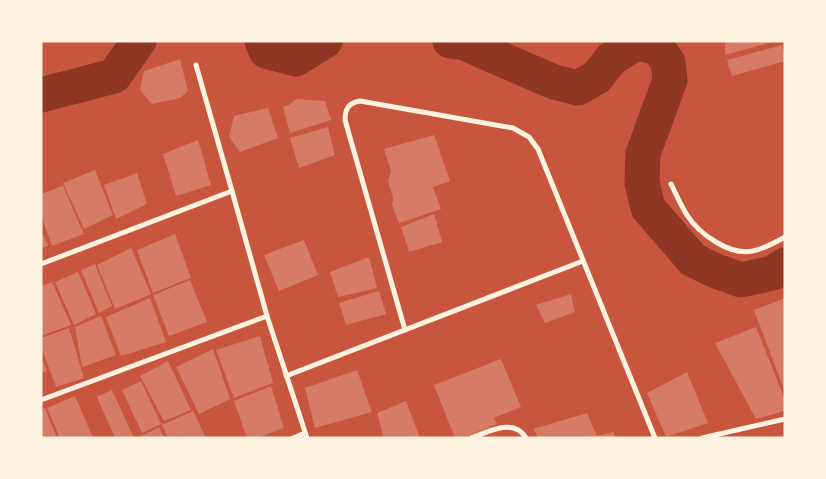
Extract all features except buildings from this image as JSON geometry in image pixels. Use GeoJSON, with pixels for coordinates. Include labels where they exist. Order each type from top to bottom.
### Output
{"type":"FeatureCollection","features":[{"type":"Feature","properties":{"kind":"street"},"geometry":{"type":"LineString","coordinates":[[196,65],[267,316],[306,436],[293,438]]}},
{"type":"Feature","properties":{"kind":"street"},"geometry":{"type":"LineString","coordinates":[[405,330],[345,120],[348,106],[354,102],[360,101],[513,128],[529,137],[538,149],[655,438]]}},
{"type":"Feature","properties":{"kind":"street"},"geometry":{"type":"LineString","coordinates":[[671,184],[688,216],[700,231],[716,242],[736,250],[752,251],[785,237]]}},
{"type":"Feature","properties":{"kind":"street"},"geometry":{"type":"LineString","coordinates":[[41,264],[232,191]]}},
{"type":"Feature","properties":{"kind":"street"},"geometry":{"type":"LineString","coordinates":[[286,376],[584,261]]}},
{"type":"Feature","properties":{"kind":"street"},"geometry":{"type":"LineString","coordinates":[[41,400],[267,316]]}},
{"type":"Feature","properties":{"kind":"street"},"geometry":{"type":"LineString","coordinates":[[702,438],[785,419]]}},
{"type":"Feature","properties":{"kind":"street"},"geometry":{"type":"LineString","coordinates":[[471,438],[503,426],[515,428],[524,434],[526,438]]}},
{"type":"Feature","properties":{"kind":"waterway"},"geometry":{"type":"LineString","coordinates":[[41,95],[114,76],[139,41]]}},
{"type":"Feature","properties":{"kind":"waterway"},"geometry":{"type":"LineString","coordinates":[[262,41],[266,51],[296,59],[325,41]]}},
{"type":"Feature","properties":{"kind":"waterway"},"geometry":{"type":"LineString","coordinates":[[450,41],[464,43],[554,82],[578,88],[597,77],[611,59],[636,43],[657,47],[668,62],[670,80],[643,154],[642,182],[648,208],[693,260],[716,271],[741,280],[773,273],[785,265]]}}]}
